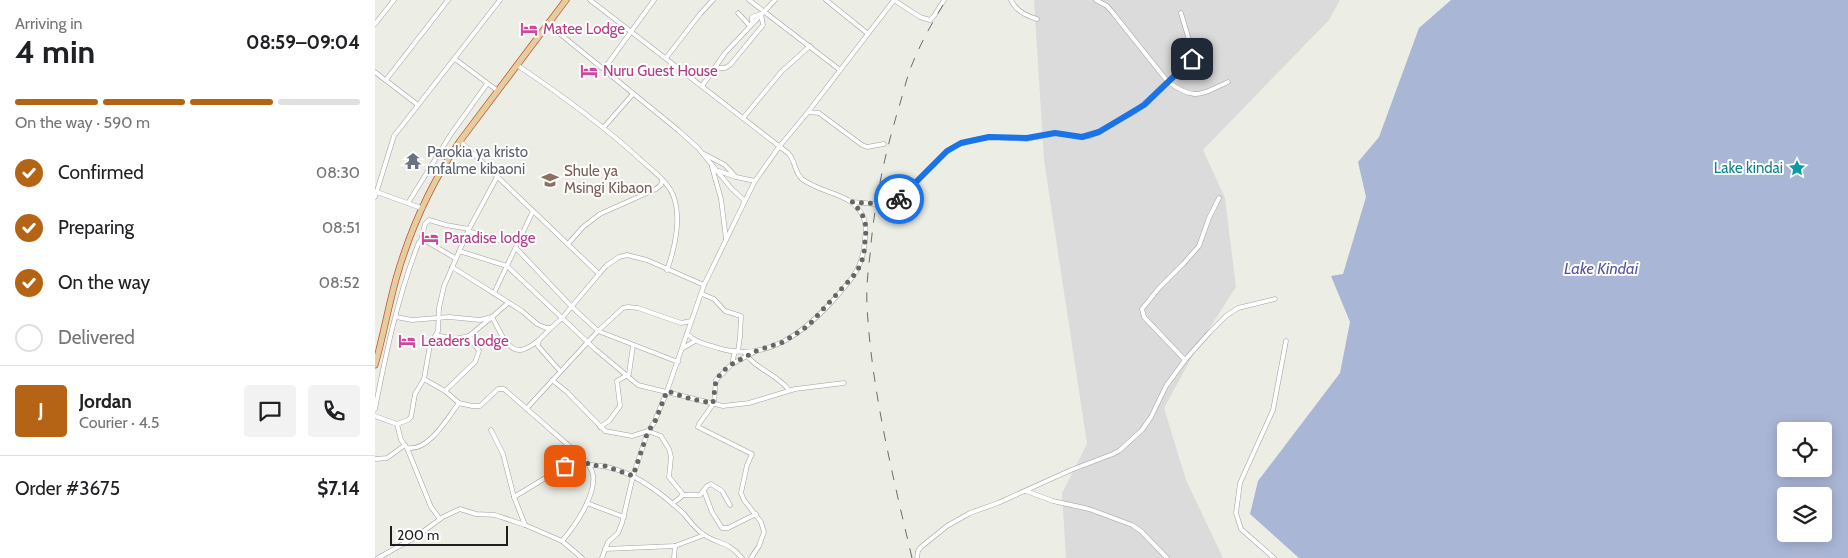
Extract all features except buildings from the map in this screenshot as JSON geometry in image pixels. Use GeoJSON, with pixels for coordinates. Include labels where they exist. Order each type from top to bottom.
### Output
{"type":"FeatureCollection","features":[{"type":"Feature","properties":{"kind":"highway"},"geometry":{"type":"LineString","coordinates":[[375,365],[396,280],[421,208],[444,164],[566,0]]}},
{"type":"Feature","properties":{"kind":"street"},"geometry":{"type":"LineString","coordinates":[[375,24],[393,0]]}},
{"type":"Feature","properties":{"kind":"street"},"geometry":{"type":"LineString","coordinates":[[385,80],[448,0]]}},
{"type":"Feature","properties":{"kind":"street"},"geometry":{"type":"LineString","coordinates":[[421,208],[376,195],[394,136],[500,0]]}},
{"type":"Feature","properties":{"kind":"street"},"geometry":{"type":"LineString","coordinates":[[590,0],[779,146],[794,160],[797,173],[803,180],[830,193],[843,196],[861,212],[865,221],[864,253],[861,264],[855,274],[808,326],[783,342],[756,351],[725,350],[695,341],[681,322]]}},
{"type":"Feature","properties":{"kind":"street"},"geometry":{"type":"LineString","coordinates":[[604,68],[654,0]]}},
{"type":"Feature","properties":{"kind":"street"},"geometry":{"type":"LineString","coordinates":[[666,58],[699,14],[713,0]]}},
{"type":"Feature","properties":{"kind":"street"},"geometry":{"type":"LineString","coordinates":[[749,0],[762,12],[811,46],[840,70]]}},
{"type":"Feature","properties":{"kind":"street"},"geometry":{"type":"LineString","coordinates":[[702,86],[714,68],[762,12],[775,0]]}},
{"type":"Feature","properties":{"kind":"street"},"geometry":{"type":"LineString","coordinates":[[826,0],[867,33]]}},
{"type":"Feature","properties":{"kind":"street"},"geometry":{"type":"LineString","coordinates":[[602,558],[609,540],[618,533],[624,517],[633,476],[648,431],[654,424],[667,391],[704,285],[755,181],[779,146],[808,112],[894,0],[920,17],[930,20],[943,0]]}},
{"type":"Feature","properties":{"kind":"street"},"geometry":{"type":"LineString","coordinates":[[1011,0],[1021,12],[1037,19]]}},
{"type":"Feature","properties":{"kind":"street"},"geometry":{"type":"LineString","coordinates":[[1096,0],[1107,6],[1168,82],[1183,92],[1196,95],[1208,92],[1228,82]]}},
{"type":"Feature","properties":{"kind":"street"},"geometry":{"type":"LineString","coordinates":[[714,68],[725,68],[730,65],[747,42],[761,28],[764,22],[762,12]]}},
{"type":"Feature","properties":{"kind":"street"},"geometry":{"type":"LineString","coordinates":[[738,13],[751,25]]}},
{"type":"Feature","properties":{"kind":"street"},"geometry":{"type":"LineString","coordinates":[[852,202],[876,204],[898,200],[947,151],[969,141],[989,137],[1027,138],[1055,133],[1082,137],[1090,136],[1136,111],[1193,57],[1181,13]]}},
{"type":"Feature","properties":{"kind":"street"},"geometry":{"type":"LineString","coordinates":[[547,24],[604,68],[678,130],[745,201]]}},
{"type":"Feature","properties":{"kind":"street"},"geometry":{"type":"LineString","coordinates":[[743,118],[782,71],[811,46]]}},
{"type":"Feature","properties":{"kind":"street"},"geometry":{"type":"LineString","coordinates":[[455,59],[498,91]]}},
{"type":"Feature","properties":{"kind":"street"},"geometry":{"type":"LineString","coordinates":[[517,65],[603,127],[662,179],[671,192],[677,215],[675,241],[667,270]]}},
{"type":"Feature","properties":{"kind":"street"},"geometry":{"type":"LineString","coordinates":[[375,72],[418,105]]}},
{"type":"Feature","properties":{"kind":"street"},"geometry":{"type":"LineString","coordinates":[[408,203],[451,134],[487,84]]}},
{"type":"Feature","properties":{"kind":"street"},"geometry":{"type":"LineString","coordinates":[[603,127],[633,94]]}},
{"type":"Feature","properties":{"kind":"street"},"geometry":{"type":"LineString","coordinates":[[808,112],[819,113],[862,145],[867,147],[884,144]]}},
{"type":"Feature","properties":{"kind":"street"},"geometry":{"type":"LineString","coordinates":[[460,141],[599,274]]}},
{"type":"Feature","properties":{"kind":"street"},"geometry":{"type":"LineString","coordinates":[[701,153],[725,165],[736,176]]}},
{"type":"Feature","properties":{"kind":"street"},"geometry":{"type":"LineString","coordinates":[[712,165],[721,199],[726,239]]}},
{"type":"Feature","properties":{"kind":"street"},"geometry":{"type":"LineString","coordinates":[[717,170],[755,181]]}},
{"type":"Feature","properties":{"kind":"street"},"geometry":{"type":"LineString","coordinates":[[375,416],[397,424],[410,418],[415,394],[425,379],[427,357],[436,335],[443,286],[468,230],[497,176]]}},
{"type":"Feature","properties":{"kind":"street"},"geometry":{"type":"LineString","coordinates":[[568,244],[583,227],[600,214],[656,189],[661,185],[662,179]]}},
{"type":"Feature","properties":{"kind":"street"},"geometry":{"type":"LineString","coordinates":[[1185,360],[1144,317],[1142,309],[1199,246],[1209,218],[1219,198]]}},
{"type":"Feature","properties":{"kind":"street"},"geometry":{"type":"LineString","coordinates":[[495,293],[533,212]]}},
{"type":"Feature","properties":{"kind":"street"},"geometry":{"type":"LineString","coordinates":[[375,409],[397,317],[425,224],[429,220],[505,242]]}},
{"type":"Feature","properties":{"kind":"street"},"geometry":{"type":"LineString","coordinates":[[421,240],[455,258]]}},
{"type":"Feature","properties":{"kind":"street"},"geometry":{"type":"LineString","coordinates":[[516,248],[571,306],[599,331],[678,362]]}},
{"type":"Feature","properties":{"kind":"street"},"geometry":{"type":"LineString","coordinates":[[459,251],[507,266],[562,318],[638,385],[723,406],[741,404],[789,390],[844,383]]}},
{"type":"Feature","properties":{"kind":"street"},"geometry":{"type":"LineString","coordinates":[[492,317],[509,345],[515,350],[523,350],[539,340],[562,318],[606,266],[619,257],[627,256],[647,260],[704,285]]}},
{"type":"Feature","properties":{"kind":"street"},"geometry":{"type":"LineString","coordinates":[[451,266],[527,314],[537,324],[551,328]]}},
{"type":"Feature","properties":{"kind":"street"},"geometry":{"type":"LineString","coordinates":[[702,294],[714,299],[725,311],[741,316],[741,337],[732,364]]}},
{"type":"Feature","properties":{"kind":"street"},"geometry":{"type":"LineString","coordinates":[[917,558],[921,547],[958,519],[1113,454],[1126,446],[1142,430],[1167,386],[1185,360],[1209,333],[1232,311],[1275,299]]}},
{"type":"Feature","properties":{"kind":"street"},"geometry":{"type":"LineString","coordinates":[[436,335],[455,339],[469,336],[508,303]]}},
{"type":"Feature","properties":{"kind":"street"},"geometry":{"type":"LineString","coordinates":[[527,408],[559,371],[619,311],[628,307],[650,311],[681,322],[691,321]]}},
{"type":"Feature","properties":{"kind":"street"},"geometry":{"type":"LineString","coordinates":[[397,317],[412,320],[431,320],[439,317],[473,321],[492,317]]}},
{"type":"Feature","properties":{"kind":"street"},"geometry":{"type":"LineString","coordinates":[[445,391],[478,359],[479,351],[469,336]]}},
{"type":"Feature","properties":{"kind":"street"},"geometry":{"type":"LineString","coordinates":[[539,340],[537,343],[539,348],[559,371]]}},
{"type":"Feature","properties":{"kind":"street"},"geometry":{"type":"LineString","coordinates":[[683,348],[695,341]]}},
{"type":"Feature","properties":{"kind":"street"},"geometry":{"type":"LineString","coordinates":[[1274,558],[1241,528],[1236,513],[1240,483],[1273,410],[1286,341]]}},
{"type":"Feature","properties":{"kind":"street"},"geometry":{"type":"LineString","coordinates":[[600,427],[609,421],[621,402],[617,382],[627,376],[630,369],[633,345]]}},
{"type":"Feature","properties":{"kind":"street"},"geometry":{"type":"LineString","coordinates":[[751,558],[763,536],[761,522],[743,500],[741,493],[747,465],[752,454],[698,428],[713,403],[716,380],[720,374],[732,364],[756,351]]}},
{"type":"Feature","properties":{"kind":"street"},"geometry":{"type":"LineString","coordinates":[[744,352],[756,365],[782,382],[789,390]]}},
{"type":"Feature","properties":{"kind":"street"},"geometry":{"type":"LineString","coordinates":[[425,379],[445,391],[459,403],[473,406],[480,406],[498,389],[502,388],[527,408],[589,465],[593,477],[587,503],[579,520],[562,541]]}},
{"type":"Feature","properties":{"kind":"street"},"geometry":{"type":"LineString","coordinates":[[552,380],[578,402],[600,427],[609,432],[628,436],[648,431],[657,433],[665,442],[671,457],[669,477],[681,491],[682,495]]}},
{"type":"Feature","properties":{"kind":"street"},"geometry":{"type":"LineString","coordinates":[[376,458],[387,458],[406,446],[413,448],[432,438],[459,403]]}},
{"type":"Feature","properties":{"kind":"street"},"geometry":{"type":"LineString","coordinates":[[397,424],[431,507],[440,519]]}},
{"type":"Feature","properties":{"kind":"street"},"geometry":{"type":"LineString","coordinates":[[491,430],[503,454],[514,497],[525,525]]}},
{"type":"Feature","properties":{"kind":"street"},"geometry":{"type":"LineString","coordinates":[[514,497],[565,466],[583,458]]}},
{"type":"Feature","properties":{"kind":"street"},"geometry":{"type":"LineString","coordinates":[[589,465],[605,466],[633,476],[672,504],[704,535],[727,544],[742,558]]}},
{"type":"Feature","properties":{"kind":"street"},"geometry":{"type":"LineString","coordinates":[[672,504],[682,495],[700,495],[709,485],[717,487],[731,505]]}},
{"type":"Feature","properties":{"kind":"street"},"geometry":{"type":"LineString","coordinates":[[704,491],[712,512],[722,528],[728,528],[756,514]]}},
{"type":"Feature","properties":{"kind":"street"},"geometry":{"type":"LineString","coordinates":[[1026,491],[1059,503],[1089,509],[1132,525],[1141,531],[1167,558]]}},
{"type":"Feature","properties":{"kind":"street"},"geometry":{"type":"LineString","coordinates":[[587,503],[624,517]]}},
{"type":"Feature","properties":{"kind":"street"},"geometry":{"type":"LineString","coordinates":[[378,558],[414,538],[440,519],[460,509],[476,514],[500,516],[525,525],[562,541],[582,558]]}},
{"type":"Feature","properties":{"kind":"street"},"geometry":{"type":"LineString","coordinates":[[605,549],[675,546],[704,535]]}},
{"type":"Feature","properties":{"kind":"street"},"geometry":{"type":"LineString","coordinates":[[674,558],[675,546]]}},
{"type":"Feature","properties":{"kind":"shaded area"},"geometry":{"type":"Polygon","coordinates":[[[1034,0],[1340,0],[1329,20],[1203,150],[1225,198],[1236,287],[1198,346],[1164,408],[1186,480],[1223,558],[1066,558],[1062,493],[1087,444],[1044,160],[1034,0]]]}},
{"type":"Feature","properties":{"kind":"water","name":"Lake Kindai"},"geometry":{"type":"Polygon","coordinates":[[[1451,0],[1848,0],[1848,558],[1299,558],[1250,514],[1258,481],[1340,373],[1350,322],[1331,276],[1343,274],[1366,197],[1358,162],[1379,137],[1419,28],[1451,0]]]}},
{"type":"Feature","properties":{"kind":"railway"},"geometry":{"type":"LineString","coordinates":[[912,558],[890,464],[878,400],[869,336],[867,286],[877,199],[894,125],[915,58],[946,0]]}},
{"type":"Feature","properties":{"kind":"way so far"},"geometry":{"type":"LineString","coordinates":[[565,466],[583,458],[589,465],[605,466],[633,476],[643,452],[648,431],[654,424],[667,391],[691,399],[713,403],[716,380],[732,364],[756,351],[783,342],[808,326],[845,286],[861,264],[865,248],[865,221],[857,206],[852,202],[876,204],[895,202],[899,199]]}},
{"type":"Feature","properties":{"kind":"place","name":"Matee Lodge"},"geometry":{"type":"Point","coordinates":[529,29]}},
{"type":"Feature","properties":{"kind":"place","name":"Nuru Guest House"},"geometry":{"type":"Point","coordinates":[589,71]}},
{"type":"Feature","properties":{"kind":"place","name":"Parokia ya kristo mfalme kibaoni"},"geometry":{"type":"Point","coordinates":[413,161]}},
{"type":"Feature","properties":{"kind":"place","name":"Lake kindai"},"geometry":{"type":"Point","coordinates":[1797,168]}},
{"type":"Feature","properties":{"kind":"place","name":"Shule ya Msingi Kibaon"},"geometry":{"type":"Point","coordinates":[550,180]}},
{"type":"Feature","properties":{"kind":"place","name":"Paradise lodge"},"geometry":{"type":"Point","coordinates":[430,238]}},
{"type":"Feature","properties":{"kind":"place","name":"Leaders lodge"},"geometry":{"type":"Point","coordinates":[407,341]}},
{"type":"Feature","properties":{"kind":"route"},"geometry":{"type":"LineString","coordinates":[[899,199],[947,151],[961,143],[989,137],[1027,138],[1055,133],[1082,137],[1099,132],[1144,105],[1192,59]]}}]}
